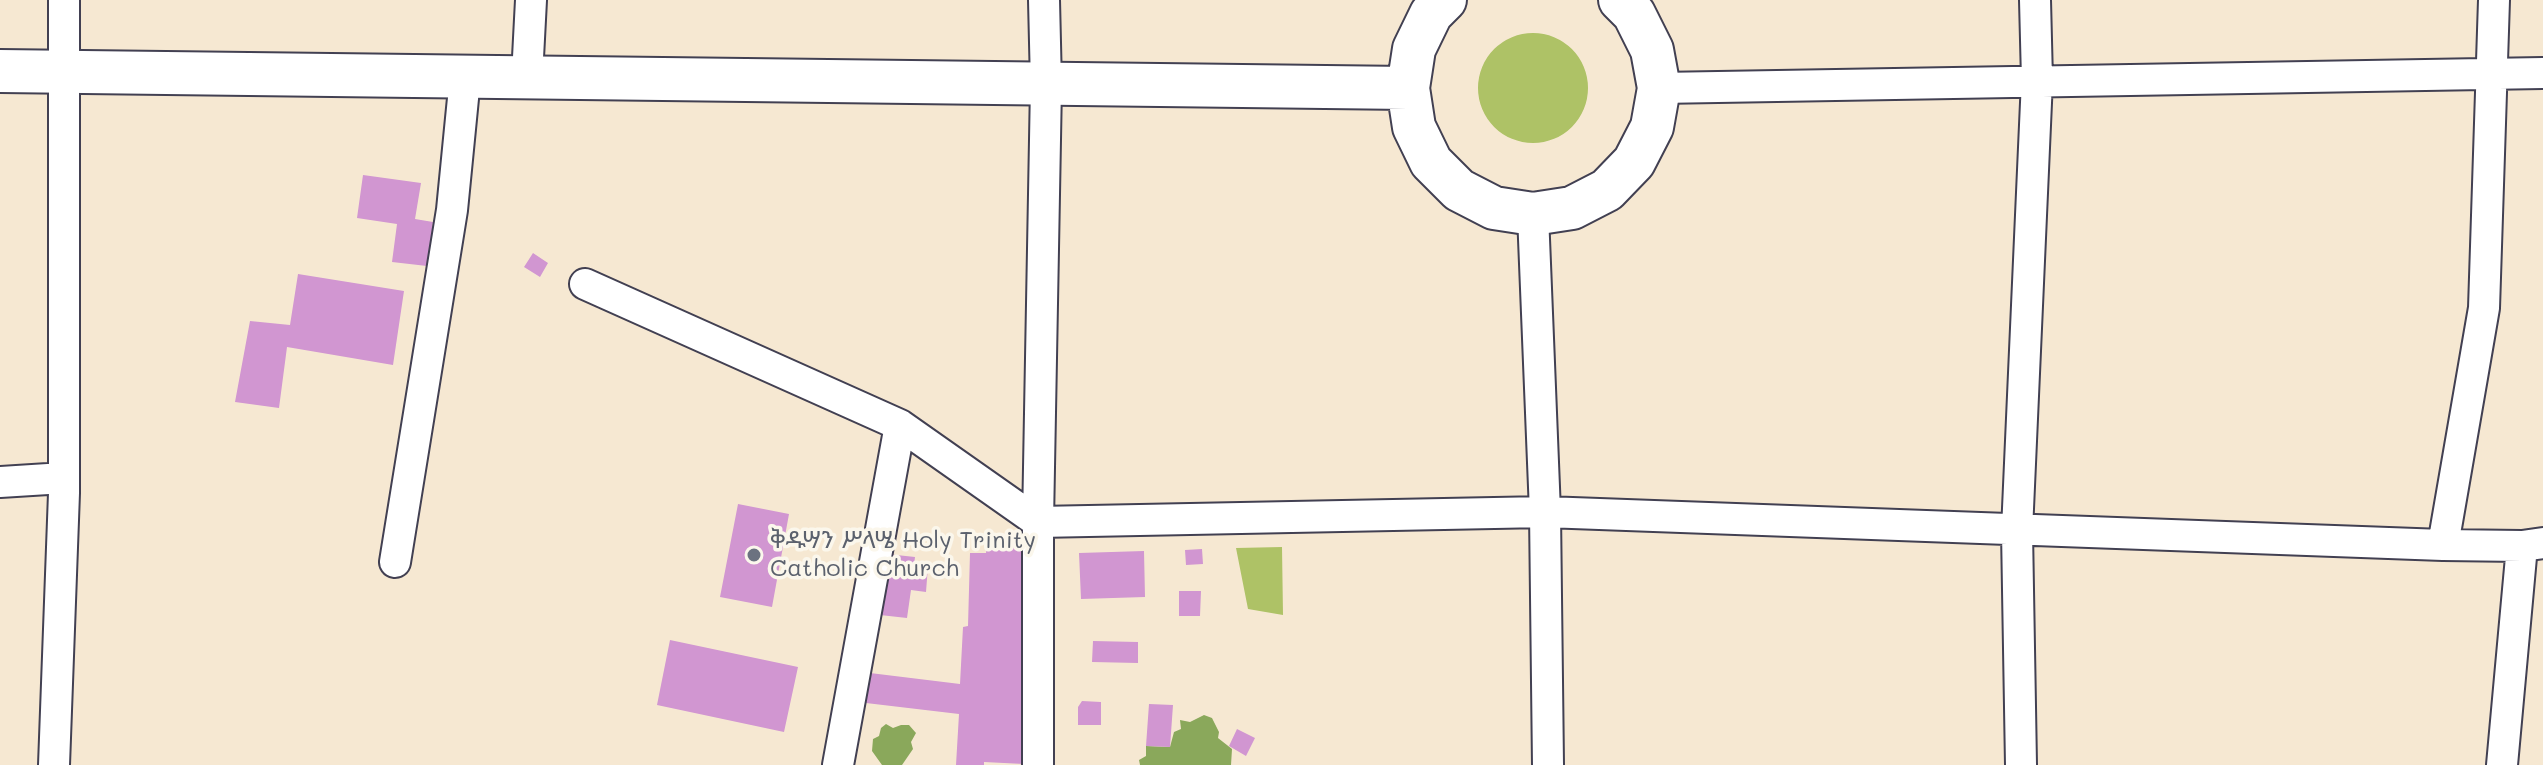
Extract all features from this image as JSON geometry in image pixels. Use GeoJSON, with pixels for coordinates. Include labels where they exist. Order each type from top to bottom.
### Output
{"type":"FeatureCollection","features":[{"type":"Feature","properties":{"kind":"street"},"geometry":{"type":"LineString","coordinates":[[54,765],[64,478],[64,0]]}},
{"type":"Feature","properties":{"kind":"street"},"geometry":{"type":"LineString","coordinates":[[527,77],[531,0]]}},
{"type":"Feature","properties":{"kind":"street"},"geometry":{"type":"LineString","coordinates":[[1038,765],[1038,522],[1046,85],[1044,0]]}},
{"type":"Feature","properties":{"kind":"street"},"geometry":{"type":"LineString","coordinates":[[1445,0],[1431,14],[1414,49],[1408,88],[1414,127],[1431,162],[1459,190],[1494,208],[1533,214],[1572,208],[1607,190],[1634,162],[1652,127],[1659,88],[1652,50],[1634,14],[1620,0]]}},
{"type":"Feature","properties":{"kind":"street"},"geometry":{"type":"LineString","coordinates":[[2021,765],[2017,531],[2037,80],[2035,0]]}},
{"type":"Feature","properties":{"kind":"street"},"geometry":{"type":"LineString","coordinates":[[2443,545],[2484,308],[2494,74],[2494,0]]}},
{"type":"Feature","properties":{"kind":"street"},"geometry":{"type":"LineString","coordinates":[[0,71],[1408,88]]}},
{"type":"Feature","properties":{"kind":"street"},"geometry":{"type":"LineString","coordinates":[[1659,88],[2543,73]]}},
{"type":"Feature","properties":{"kind":"street"},"geometry":{"type":"LineString","coordinates":[[395,562],[452,210],[465,78]]}},
{"type":"Feature","properties":{"kind":"street"},"geometry":{"type":"LineString","coordinates":[[1533,214],[1545,512],[1548,765]]}},
{"type":"Feature","properties":{"kind":"street"},"geometry":{"type":"LineString","coordinates":[[585,284],[900,425],[1038,522],[1545,512],[2443,545],[2532,544],[2502,765]]}},
{"type":"Feature","properties":{"kind":"street"},"geometry":{"type":"LineString","coordinates":[[838,765],[900,425]]}},
{"type":"Feature","properties":{"kind":"street"},"geometry":{"type":"LineString","coordinates":[[0,482],[64,478]]}},
{"type":"Feature","properties":{"kind":"green space"},"geometry":{"type":"Polygon","coordinates":[[[1533,33],[1554,37],[1572,49],[1584,67],[1588,88],[1584,109],[1572,127],[1554,139],[1533,143],[1512,139],[1494,127],[1482,109],[1478,88],[1482,67],[1494,49],[1512,37],[1533,33]]]}},
{"type":"Feature","properties":{"kind":"green space"},"geometry":{"type":"Polygon","coordinates":[[[1282,547],[1283,615],[1248,609],[1236,548],[1282,547]]]}},
{"type":"Feature","properties":{"kind":"green space"},"geometry":{"type":"Polygon","coordinates":[[[1204,715],[1212,718],[1219,732],[1218,738],[1232,749],[1231,765],[1140,765],[1139,760],[1146,756],[1146,746],[1170,747],[1174,732],[1181,729],[1180,720],[1190,722],[1204,715]]]}},
{"type":"Feature","properties":{"kind":"green space"},"geometry":{"type":"Polygon","coordinates":[[[886,724],[893,728],[909,725],[916,733],[911,742],[913,749],[902,765],[882,765],[872,751],[873,739],[879,736],[886,724]]]}},
{"type":"Feature","properties":{"kind":"building"},"geometry":{"type":"Polygon","coordinates":[[[363,175],[421,183],[415,219],[433,222],[427,266],[392,262],[397,224],[357,218],[363,175]]]}},
{"type":"Feature","properties":{"kind":"building"},"geometry":{"type":"Polygon","coordinates":[[[533,253],[548,263],[540,277],[524,267],[533,253]]]}},
{"type":"Feature","properties":{"kind":"building"},"geometry":{"type":"Polygon","coordinates":[[[298,274],[404,291],[393,365],[287,347],[279,408],[235,402],[250,321],[290,325],[298,274]]]}},
{"type":"Feature","properties":{"kind":"building","name":"ቅዱሣን ሥላሤ Holy Trinity Catholic Church"},"geometry":{"type":"Polygon","coordinates":[[[738,504],[789,514],[772,607],[720,597],[738,504]]]}},
{"type":"Feature","properties":{"kind":"building"},"geometry":{"type":"Polygon","coordinates":[[[987,545],[1027,546],[1024,764],[984,762],[984,765],[956,765],[959,714],[866,703],[870,673],[960,684],[963,627],[968,626],[970,553],[986,553],[987,545]]]}},
{"type":"Feature","properties":{"kind":"building"},"geometry":{"type":"Polygon","coordinates":[[[1202,549],[1203,564],[1186,565],[1185,550],[1202,549]]]}},
{"type":"Feature","properties":{"kind":"building"},"geometry":{"type":"Polygon","coordinates":[[[1144,551],[1145,597],[1081,599],[1079,553],[1144,551]]]}},
{"type":"Feature","properties":{"kind":"building"},"geometry":{"type":"Polygon","coordinates":[[[887,554],[915,557],[914,565],[928,566],[926,592],[911,590],[907,618],[880,615],[887,554]]]}},
{"type":"Feature","properties":{"kind":"building"},"geometry":{"type":"Polygon","coordinates":[[[1179,591],[1201,591],[1200,616],[1179,616],[1179,591]]]}},
{"type":"Feature","properties":{"kind":"building"},"geometry":{"type":"Polygon","coordinates":[[[670,640],[798,667],[784,732],[657,705],[670,640]]]}},
{"type":"Feature","properties":{"kind":"building"},"geometry":{"type":"Polygon","coordinates":[[[1093,641],[1138,642],[1138,663],[1092,662],[1093,641]]]}},
{"type":"Feature","properties":{"kind":"building"},"geometry":{"type":"Polygon","coordinates":[[[1082,701],[1101,702],[1101,725],[1078,725],[1078,707],[1082,701]]]}},
{"type":"Feature","properties":{"kind":"building"},"geometry":{"type":"Polygon","coordinates":[[[1149,704],[1173,705],[1170,747],[1146,746],[1149,704]]]}},
{"type":"Feature","properties":{"kind":"building"},"geometry":{"type":"Polygon","coordinates":[[[1237,729],[1255,738],[1246,756],[1229,746],[1237,729]]]}},
{"type":"Feature","properties":{"kind":"place","name":"ቅዱሣን ሥላሤ Holy Trinity Catholic Church"},"geometry":{"type":"Point","coordinates":[754,555]}}]}
